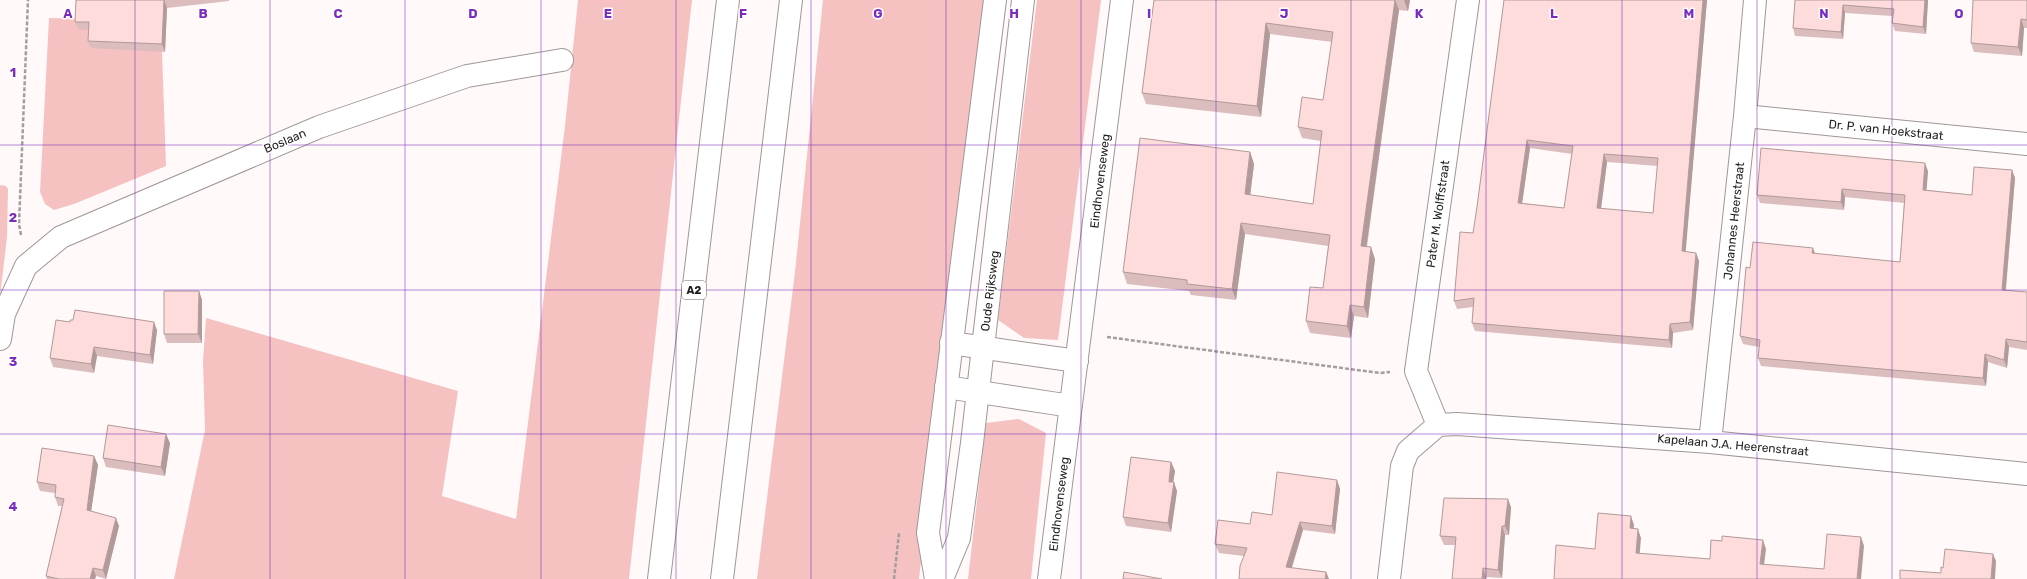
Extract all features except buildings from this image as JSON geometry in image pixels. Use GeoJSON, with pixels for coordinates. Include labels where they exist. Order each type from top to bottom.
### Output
{"type":"FeatureCollection","features":[{"type":"Feature","properties":{"kind":"main road","name":"A2"},"geometry":{"type":"LineString","coordinates":[[659,579],[728,0]]}},
{"type":"Feature","properties":{"kind":"main road"},"geometry":{"type":"LineString","coordinates":[[722,579],[792,0]]}},
{"type":"Feature","properties":{"kind":"main road"},"geometry":{"type":"LineString","coordinates":[[936,579],[928,533],[995,0]]}},
{"type":"Feature","properties":{"kind":"main road","name":"Oude Rijksweg"},"geometry":{"type":"LineString","coordinates":[[942,579],[959,538],[972,443],[1023,0]]}},
{"type":"Feature","properties":{"kind":"main road","name":"Eindhovenseweg"},"geometry":{"type":"LineString","coordinates":[[1049,579],[1122,0]]}},
{"type":"Feature","properties":{"kind":"main road","name":"Pater M. Wolffstraat"},"geometry":{"type":"LineString","coordinates":[[1416,371],[1468,0]]}},
{"type":"Feature","properties":{"kind":"main road","name":"Johannes Heerstraat"},"geometry":{"type":"LineString","coordinates":[[1710,442],[1745,116],[1755,0]]}},
{"type":"Feature","properties":{"kind":"main road","name":"Boslaan"},"geometry":{"type":"LineString","coordinates":[[0,339],[4,314],[26,266],[61,237],[319,127],[467,76],[562,60]]}},
{"type":"Feature","properties":{"kind":"main road","name":"Dr. P. van Hoekstraat"},"geometry":{"type":"LineString","coordinates":[[1745,116],[2027,144]]}},
{"type":"Feature","properties":{"kind":"main road"},"geometry":{"type":"LineString","coordinates":[[951,343],[1077,361]]}},
{"type":"Feature","properties":{"kind":"main road"},"geometry":{"type":"LineString","coordinates":[[1389,579],[1402,466],[1408,451],[1438,425],[1416,371]]}},
{"type":"Feature","properties":{"kind":"main road"},"geometry":{"type":"LineString","coordinates":[[946,387],[1071,406]]}},
{"type":"Feature","properties":{"kind":"main road","name":"Kapelaan J.A. Heerenstraat"},"geometry":{"type":"LineString","coordinates":[[1438,425],[1457,424],[1710,442],[2027,474]]}},
{"type":"Feature","properties":{"kind":"path"},"geometry":{"type":"LineString","coordinates":[[26,266],[19,224],[28,0]]}},
{"type":"Feature","properties":{"kind":"path"},"geometry":{"type":"LineString","coordinates":[[1081,333],[1380,373],[1416,371]]}},
{"type":"Feature","properties":{"kind":"shaded area"},"geometry":{"type":"Polygon","coordinates":[[[578,0],[692,0],[629,579],[174,579],[205,430],[203,361],[206,318],[458,391],[442,496],[516,519],[565,126],[578,0]]]}},
{"type":"Feature","properties":{"kind":"shaded area"},"geometry":{"type":"Polygon","coordinates":[[[823,0],[987,0],[919,579],[757,579],[795,272],[823,0]]]}},
{"type":"Feature","properties":{"kind":"shaded area"},"geometry":{"type":"Polygon","coordinates":[[[1037,0],[1101,0],[1058,340],[1024,338],[998,320],[1037,0]]]}},
{"type":"Feature","properties":{"kind":"shaded area"},"geometry":{"type":"Polygon","coordinates":[[[49,18],[164,21],[162,51],[166,166],[74,204],[54,210],[45,204],[40,192],[49,18]]]}},
{"type":"Feature","properties":{"kind":"shaded area"},"geometry":{"type":"Polygon","coordinates":[[[0,185],[6,186],[8,189],[7,237],[0,296],[0,185]]]}},
{"type":"Feature","properties":{"kind":"shaded area"},"geometry":{"type":"Polygon","coordinates":[[[1019,419],[1046,433],[1031,579],[968,579],[986,423],[1019,419]]]}}]}
